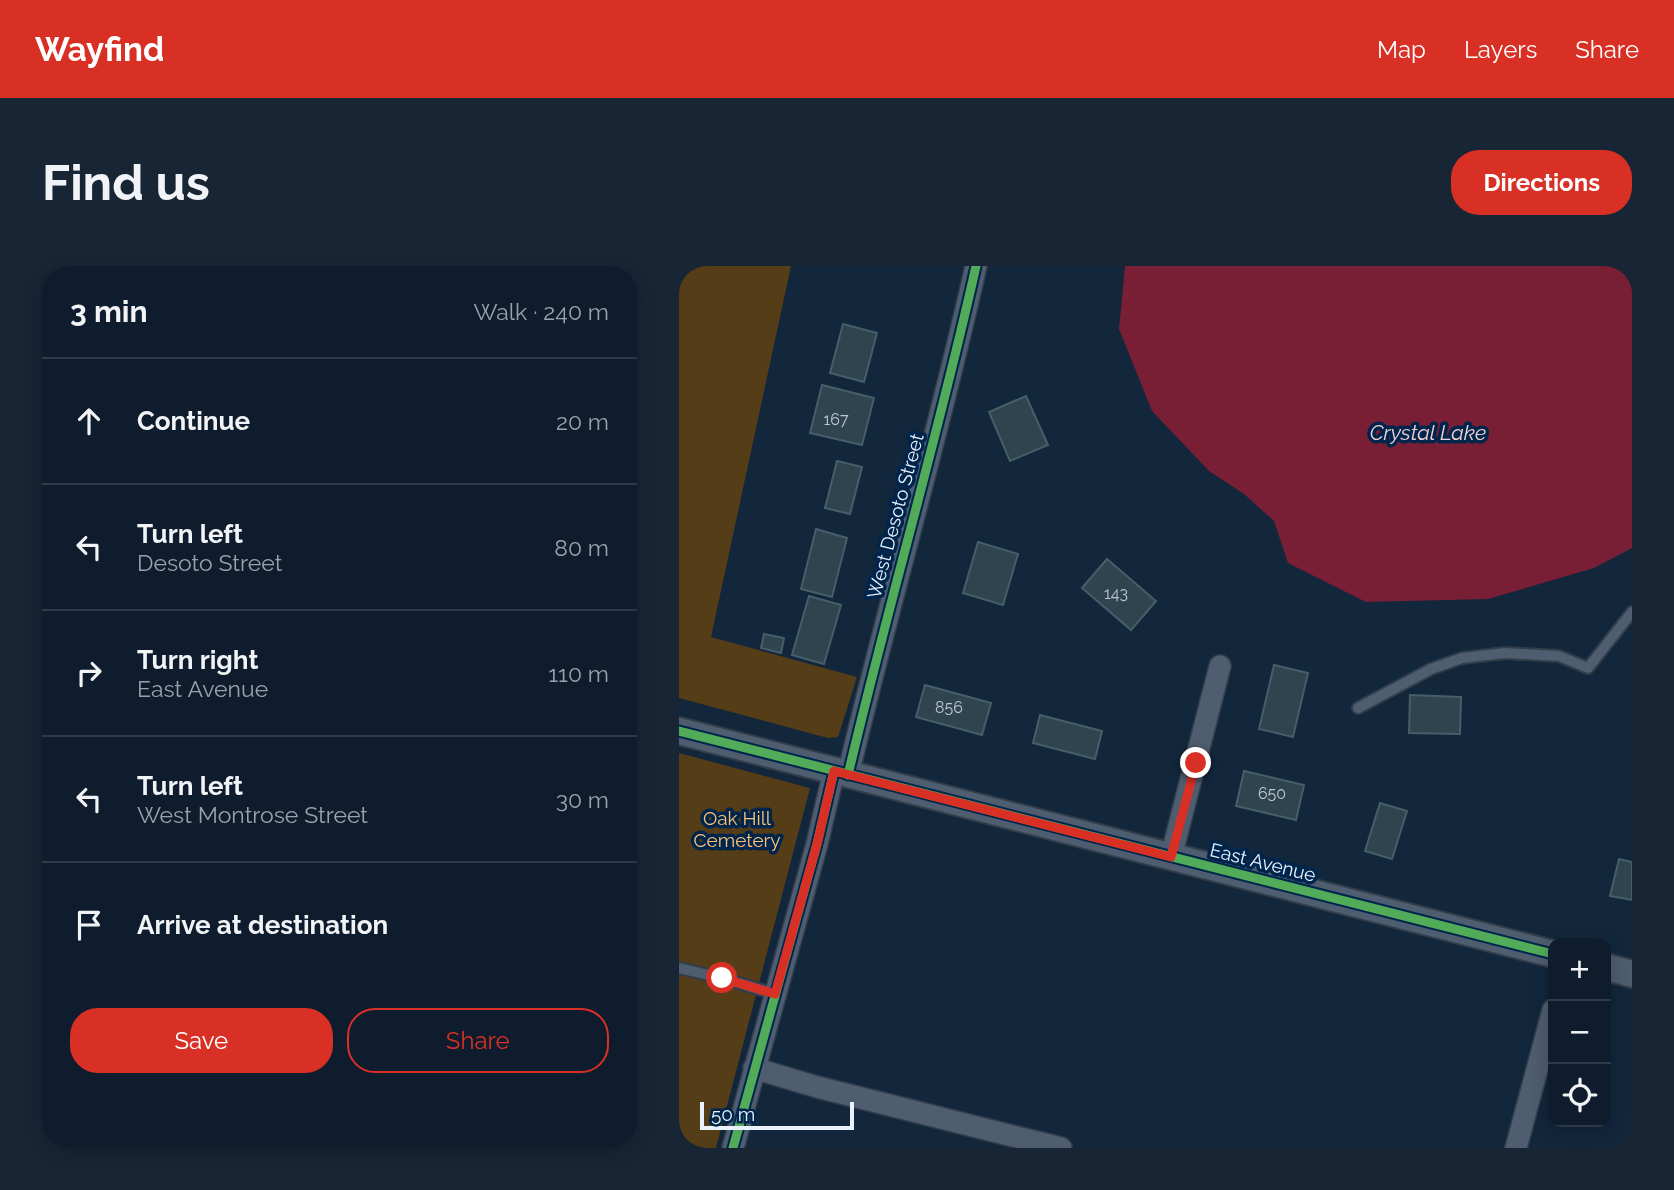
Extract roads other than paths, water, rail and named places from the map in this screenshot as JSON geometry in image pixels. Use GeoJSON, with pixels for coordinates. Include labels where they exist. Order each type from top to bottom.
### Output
{"type":"FeatureCollection","features":[{"type":"Feature","properties":{"kind":"street","name":"West Desoto Street"},"geometry":{"type":"LineString","coordinates":[[733,1148],[817,844],[874,663],[954,362],[976,266]]}},
{"type":"Feature","properties":{"kind":"street"},"geometry":{"type":"LineString","coordinates":[[1171,857],[1220,666]]}},
{"type":"Feature","properties":{"kind":"street","name":"East Avenue"},"geometry":{"type":"LineString","coordinates":[[679,731],[1548,953]]}},
{"type":"Feature","properties":{"kind":"street"},"geometry":{"type":"LineString","coordinates":[[1611,968],[1632,974]]}},
{"type":"Feature","properties":{"kind":"street"},"geometry":{"type":"LineString","coordinates":[[1516,1148],[1548,1029]]}},
{"type":"Feature","properties":{"kind":"street"},"geometry":{"type":"LineString","coordinates":[[754,1068],[817,1087],[1062,1148]]}},
{"type":"Feature","properties":{"kind":"lane"},"geometry":{"type":"LineString","coordinates":[[1358,708],[1431,670],[1462,658],[1505,653],[1559,656],[1588,668],[1632,612]]}},
{"type":"Feature","properties":{"kind":"lane"},"geometry":{"type":"LineString","coordinates":[[679,968],[775,994]]}},
{"type":"Feature","properties":{"kind":"water","name":"Crystal Lake"},"geometry":{"type":"Polygon","coordinates":[[[1125,266],[1632,266],[1632,548],[1594,568],[1488,599],[1366,602],[1288,563],[1274,521],[1244,494],[1209,471],[1152,411],[1119,329],[1125,266]]]}},
{"type":"Feature","properties":{"kind":"park label","name":"Oak Hill Cemetery"},"geometry":{"type":"Point","coordinates":[737,829]}}]}
